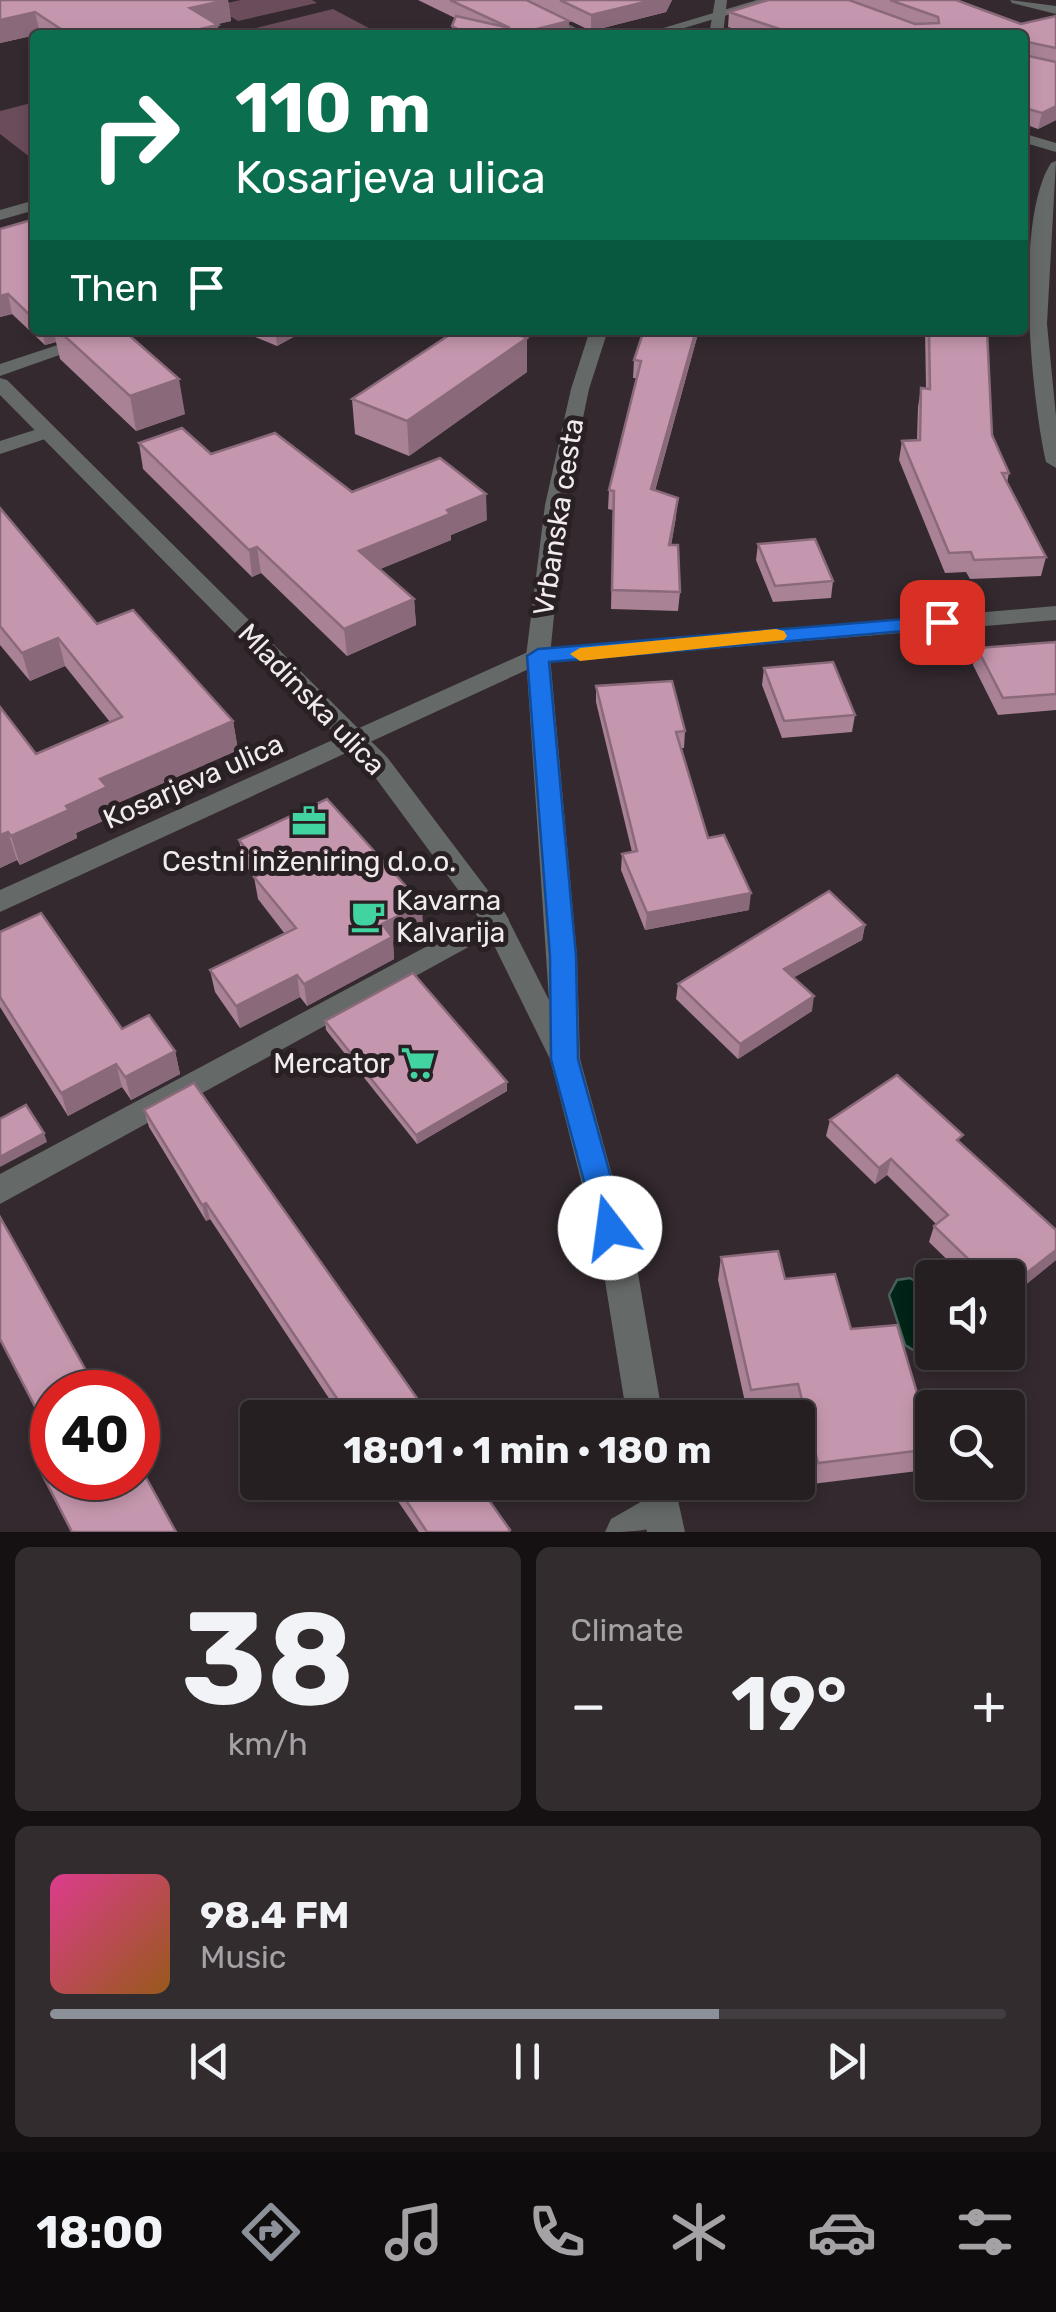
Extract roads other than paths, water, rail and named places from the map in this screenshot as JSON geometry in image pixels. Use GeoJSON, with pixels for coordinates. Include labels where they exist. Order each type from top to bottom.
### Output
{"type":"FeatureCollection","features":[{"type":"Feature","properties":{"kind":"street"},"geometry":{"type":"LineString","coordinates":[[510,0],[573,30]]}},
{"type":"Feature","properties":{"kind":"street"},"geometry":{"type":"LineString","coordinates":[[660,30],[720,7],[771,0]]}},
{"type":"Feature","properties":{"kind":"street"},"geometry":{"type":"LineString","coordinates":[[1016,0],[1056,10]]}},
{"type":"Feature","properties":{"kind":"street"},"geometry":{"type":"LineString","coordinates":[[1028,139],[1056,148]]}},
{"type":"Feature","properties":{"kind":"street"},"geometry":{"type":"LineString","coordinates":[[1056,166],[1045,184],[1031,269],[1040,379],[1056,462]]}},
{"type":"Feature","properties":{"kind":"street"},"geometry":{"type":"LineString","coordinates":[[0,214],[30,206]]}},
{"type":"Feature","properties":{"kind":"street"},"geometry":{"type":"LineString","coordinates":[[0,370],[106,335]]}},
{"type":"Feature","properties":{"kind":"street","name":"Vrbanska cesta"},"geometry":{"type":"LineString","coordinates":[[596,335],[580,389],[555,505],[538,656],[563,956],[564,1059],[619,1262],[642,1400]]}},
{"type":"Feature","properties":{"kind":"street","name":"Mladinska ulica"},"geometry":{"type":"LineString","coordinates":[[0,384],[378,764],[495,920],[564,1059]]}},
{"type":"Feature","properties":{"kind":"street"},"geometry":{"type":"LineString","coordinates":[[0,448],[47,432]]}},
{"type":"Feature","properties":{"kind":"street","name":"Kosarjeva ulica"},"geometry":{"type":"LineString","coordinates":[[0,902],[538,656],[1056,613]]}},
{"type":"Feature","properties":{"kind":"street"},"geometry":{"type":"LineString","coordinates":[[0,1190],[495,920]]}},
{"type":"Feature","properties":{"kind":"street"},"geometry":{"type":"LineString","coordinates":[[624,1532],[661,1508]]}},
{"type":"Feature","properties":{"kind":"place","name":"Cestni inženiring d.o.o."},"geometry":{"type":"Point","coordinates":[309,821]}},
{"type":"Feature","properties":{"kind":"place","name":"Kavarna Kalvarija"},"geometry":{"type":"Point","coordinates":[368,916]}},
{"type":"Feature","properties":{"kind":"place","name":"Mercator"},"geometry":{"type":"Point","coordinates":[418,1063]}}]}
